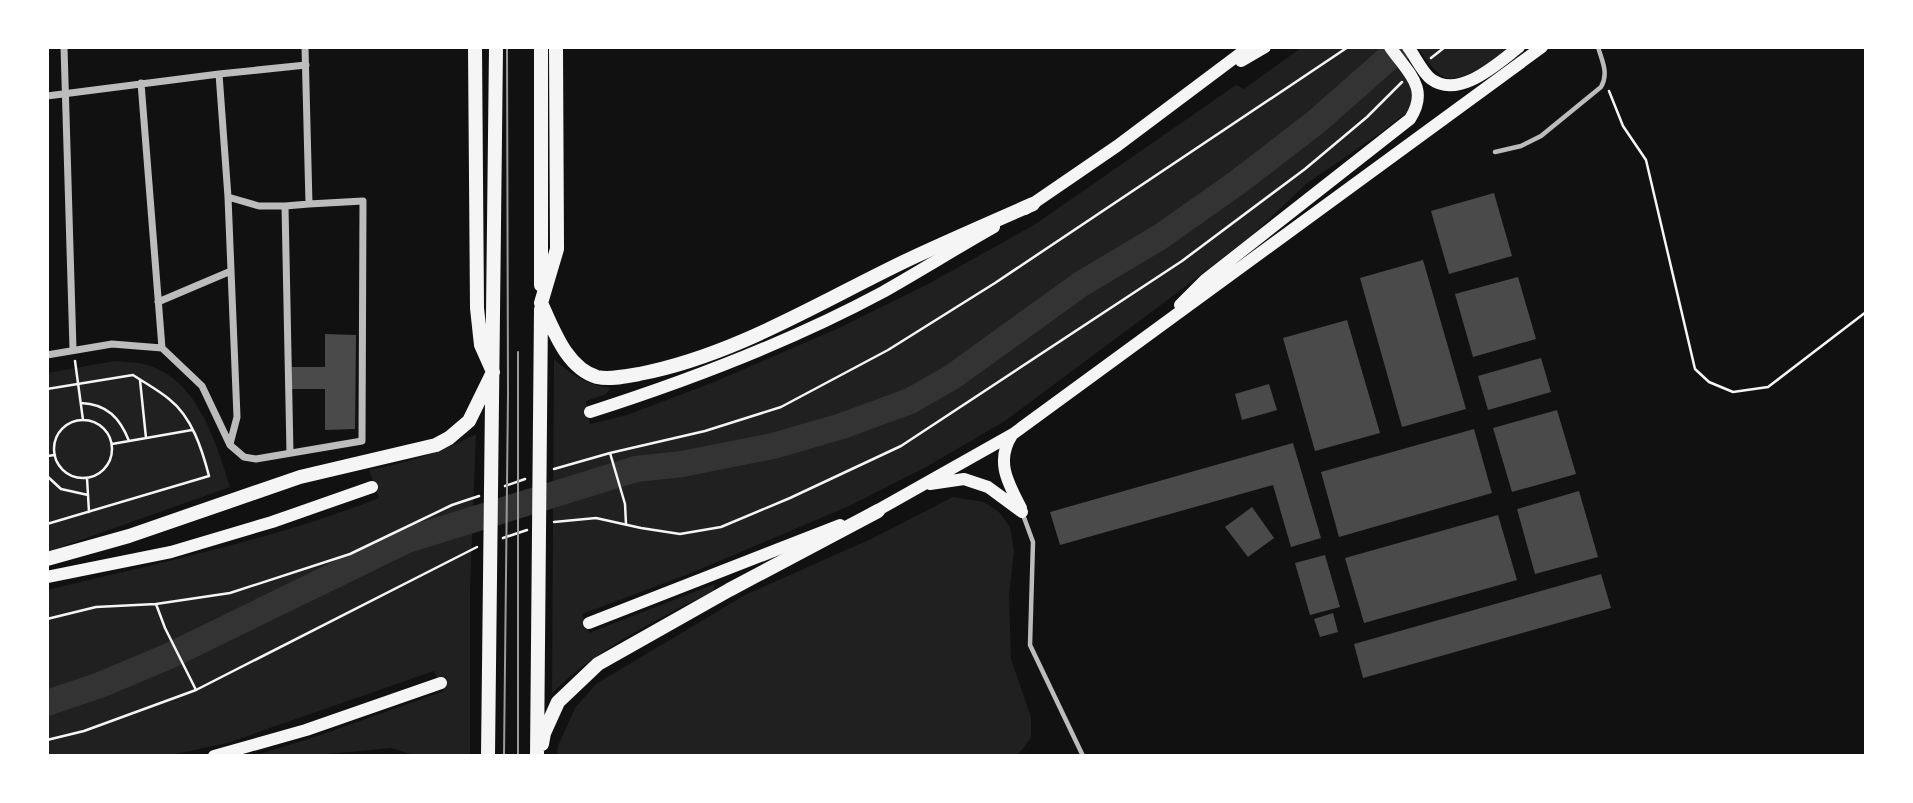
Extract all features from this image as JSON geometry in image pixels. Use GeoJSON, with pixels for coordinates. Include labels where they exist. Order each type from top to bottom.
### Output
{"type":"FeatureCollection","features":[{"type":"Feature","properties":{"kind":"highway"},"geometry":{"type":"LineString","coordinates":[[475,47],[477,308],[481,345],[493,372]]}},
{"type":"Feature","properties":{"kind":"highway"},"geometry":{"type":"LineString","coordinates":[[488,756],[496,47]]}},
{"type":"Feature","properties":{"kind":"highway"},"geometry":{"type":"LineString","coordinates":[[538,756],[541,47]]}},
{"type":"Feature","properties":{"kind":"highway"},"geometry":{"type":"LineString","coordinates":[[556,47],[557,249],[541,303],[564,349],[576,365],[597,377],[624,377],[663,370],[713,353],[803,313],[915,256],[1033,204]]}},
{"type":"Feature","properties":{"kind":"highway"},"geometry":{"type":"LineString","coordinates":[[47,559],[129,536],[300,477],[436,445],[469,421],[493,372]]}},
{"type":"Feature","properties":{"kind":"highway"},"geometry":{"type":"LineString","coordinates":[[538,756],[544,733],[558,702],[598,664],[878,510]]}},
{"type":"Feature","properties":{"kind":"main road"},"geometry":{"type":"LineString","coordinates":[[1183,95],[1234,47]]}},
{"type":"Feature","properties":{"kind":"main road"},"geometry":{"type":"LineString","coordinates":[[590,412],[655,391],[721,365],[881,293],[1033,204],[1117,146],[1249,47]]}},
{"type":"Feature","properties":{"kind":"main road"},"geometry":{"type":"LineString","coordinates":[[1183,95],[1265,47]]}},
{"type":"Feature","properties":{"kind":"main road"},"geometry":{"type":"LineString","coordinates":[[1147,337],[1205,280],[1410,120],[1418,107],[1420,93],[1409,83],[1390,47]]}},
{"type":"Feature","properties":{"kind":"main road"},"geometry":{"type":"LineString","coordinates":[[1408,47],[1431,79],[1447,85],[1464,84],[1519,47]]}},
{"type":"Feature","properties":{"kind":"main road"},"geometry":{"type":"LineString","coordinates":[[589,622],[878,510],[1013,434],[1542,47]]}},
{"type":"Feature","properties":{"kind":"main road"},"geometry":{"type":"LineString","coordinates":[[1013,434],[1005,446],[1002,464],[1022,512]]}},
{"type":"Feature","properties":{"kind":"main road"},"geometry":{"type":"LineString","coordinates":[[923,486],[964,479],[988,487],[1022,512]]}},
{"type":"Feature","properties":{"kind":"main road"},"geometry":{"type":"LineString","coordinates":[[47,577],[171,552],[272,523],[372,487]]}},
{"type":"Feature","properties":{"kind":"main road"},"geometry":{"type":"LineString","coordinates":[[214,756],[306,730],[441,683]]}},
{"type":"Feature","properties":{"kind":"street"},"geometry":{"type":"LineString","coordinates":[[64,47],[73,349]]}},
{"type":"Feature","properties":{"kind":"street"},"geometry":{"type":"LineString","coordinates":[[305,47],[309,204]]}},
{"type":"Feature","properties":{"kind":"street"},"geometry":{"type":"LineString","coordinates":[[47,96],[306,65]]}},
{"type":"Feature","properties":{"kind":"street"},"geometry":{"type":"LineString","coordinates":[[219,74],[228,197],[237,417],[230,444]]}},
{"type":"Feature","properties":{"kind":"street"},"geometry":{"type":"LineString","coordinates":[[141,83],[162,348]]}},
{"type":"Feature","properties":{"kind":"street"},"geometry":{"type":"LineString","coordinates":[[47,355],[112,344],[162,348],[202,386],[230,444],[244,457],[256,458],[362,441],[363,201],[260,206],[228,197]]}},
{"type":"Feature","properties":{"kind":"street"},"geometry":{"type":"LineString","coordinates":[[285,206],[290,453]]}},
{"type":"Feature","properties":{"kind":"street"},"geometry":{"type":"LineString","coordinates":[[158,302],[231,271]]}},
{"type":"Feature","properties":{"kind":"lane"},"geometry":{"type":"LineString","coordinates":[[1496,152],[1521,146],[1541,136],[1601,87],[1605,80],[1605,69],[1598,47]]}},
{"type":"Feature","properties":{"kind":"lane"},"geometry":{"type":"LineString","coordinates":[[1022,512],[1033,542],[1030,645],[1083,756]]}},
{"type":"Feature","properties":{"kind":"path"},"geometry":{"type":"LineString","coordinates":[[547,471],[705,431],[780,407],[888,349],[995,283],[1348,47]]}},
{"type":"Feature","properties":{"kind":"path"},"geometry":{"type":"LineString","coordinates":[[1429,61],[1445,47]]}},
{"type":"Feature","properties":{"kind":"path"},"geometry":{"type":"LineString","coordinates":[[1605,80],[1623,127],[1646,160],[1695,369],[1709,382],[1733,392],[1769,387],[1866,312]]}},
{"type":"Feature","properties":{"kind":"path"},"geometry":{"type":"LineString","coordinates":[[550,523],[596,518],[680,534],[721,527],[901,446],[1182,261],[1305,169],[1409,83]]}},
{"type":"Feature","properties":{"kind":"path"},"geometry":{"type":"LineString","coordinates":[[73,349],[83,420]]}},
{"type":"Feature","properties":{"kind":"path"},"geometry":{"type":"LineString","coordinates":[[47,388],[133,375],[170,399],[181,411],[203,453],[209,476],[47,524]]}},
{"type":"Feature","properties":{"kind":"path"},"geometry":{"type":"LineString","coordinates":[[140,380],[146,438]]}},
{"type":"Feature","properties":{"kind":"path"},"geometry":{"type":"LineString","coordinates":[[81,403],[93,403],[105,408],[116,417],[129,441]]}},
{"type":"Feature","properties":{"kind":"path"},"geometry":{"type":"LineString","coordinates":[[83,420],[104,428],[112,444],[109,462],[96,475],[87,478],[68,474],[55,455],[56,439],[61,430],[68,424],[83,420]]}},
{"type":"Feature","properties":{"kind":"path"},"geometry":{"type":"LineString","coordinates":[[112,444],[192,430]]}},
{"type":"Feature","properties":{"kind":"path"},"geometry":{"type":"LineString","coordinates":[[610,453],[625,504],[626,524]]}},
{"type":"Feature","properties":{"kind":"path"},"geometry":{"type":"LineString","coordinates":[[47,456],[55,455]]}},
{"type":"Feature","properties":{"kind":"path"},"geometry":{"type":"LineString","coordinates":[[47,476],[61,489],[88,495]]}},
{"type":"Feature","properties":{"kind":"path"},"geometry":{"type":"LineString","coordinates":[[87,478],[89,512]]}},
{"type":"Feature","properties":{"kind":"path"},"geometry":{"type":"LineString","coordinates":[[504,487],[527,478]]}},
{"type":"Feature","properties":{"kind":"path"},"geometry":{"type":"LineString","coordinates":[[47,619],[96,607],[156,604],[230,593],[350,554],[452,505],[478,496]]}},
{"type":"Feature","properties":{"kind":"path"},"geometry":{"type":"LineString","coordinates":[[493,542],[528,530]]}},
{"type":"Feature","properties":{"kind":"path"},"geometry":{"type":"LineString","coordinates":[[47,740],[84,731],[196,690],[481,546]]}},
{"type":"Feature","properties":{"kind":"path"},"geometry":{"type":"LineString","coordinates":[[156,604],[196,690]]}},
{"type":"Feature","properties":{"kind":"shaded area"},"geometry":{"type":"Polygon","coordinates":[[[1302,47],[1383,47],[1408,79],[1413,90],[1413,107],[1306,184],[1251,236],[1005,421],[926,467],[847,507],[691,573],[582,614],[589,633],[715,584],[713,591],[608,649],[552,693],[554,359],[580,378],[611,388],[606,394],[586,401],[590,424],[627,415],[714,382],[839,328],[930,283],[1034,225],[1236,85],[1244,89],[1302,47]]]}},
{"type":"Feature","properties":{"kind":"shaded area"},"geometry":{"type":"Polygon","coordinates":[[[1417,47],[1510,47],[1469,74],[1451,78],[1436,71],[1417,47]]]}},
{"type":"Feature","properties":{"kind":"shaded area"},"geometry":{"type":"Polygon","coordinates":[[[115,361],[143,364],[162,371],[191,396],[211,431],[230,487],[47,552],[47,373],[115,361]]]}},
{"type":"Feature","properties":{"kind":"shaded area"},"geometry":{"type":"Polygon","coordinates":[[[476,434],[470,590],[470,756],[417,756],[391,748],[307,756],[253,756],[444,691],[434,671],[227,743],[166,756],[47,756],[47,590],[214,550],[339,513],[379,498],[369,470],[424,456],[476,434]]]}},
{"type":"Feature","properties":{"kind":"shaded area"},"geometry":{"type":"Polygon","coordinates":[[[953,497],[984,502],[999,512],[1010,527],[1014,551],[1009,596],[1011,659],[1031,717],[1031,738],[1017,756],[557,756],[558,746],[575,708],[596,684],[745,595],[873,538],[953,497]]]}},
{"type":"Feature","properties":{"kind":"building"},"geometry":{"type":"Polygon","coordinates":[[[1494,193],[1512,256],[1449,274],[1431,211],[1494,193]]]}},
{"type":"Feature","properties":{"kind":"building"},"geometry":{"type":"Polygon","coordinates":[[[1423,260],[1466,409],[1402,427],[1360,278],[1423,260]]]}},
{"type":"Feature","properties":{"kind":"building"},"geometry":{"type":"Polygon","coordinates":[[[1518,277],[1536,339],[1473,357],[1455,294],[1518,277]]]}},
{"type":"Feature","properties":{"kind":"building"},"geometry":{"type":"Polygon","coordinates":[[[1347,320],[1380,433],[1315,451],[1283,338],[1347,320]]]}},
{"type":"Feature","properties":{"kind":"building"},"geometry":{"type":"Polygon","coordinates":[[[325,334],[356,335],[355,429],[325,430],[325,389],[292,389],[292,367],[325,367],[325,334]]]}},
{"type":"Feature","properties":{"kind":"building"},"geometry":{"type":"Polygon","coordinates":[[[1541,358],[1551,392],[1488,410],[1478,376],[1541,358]]]}},
{"type":"Feature","properties":{"kind":"building"},"geometry":{"type":"Polygon","coordinates":[[[1269,384],[1277,410],[1242,420],[1235,394],[1269,384]]]}},
{"type":"Feature","properties":{"kind":"building"},"geometry":{"type":"Polygon","coordinates":[[[1557,410],[1576,474],[1512,492],[1493,428],[1557,410]]]}},
{"type":"Feature","properties":{"kind":"building"},"geometry":{"type":"Polygon","coordinates":[[[1474,429],[1492,493],[1339,537],[1321,472],[1474,429]]]}},
{"type":"Feature","properties":{"kind":"building"},"geometry":{"type":"Polygon","coordinates":[[[1293,443],[1321,538],[1291,547],[1273,485],[1060,545],[1050,512],[1293,443]]]}},
{"type":"Feature","properties":{"kind":"building"},"geometry":{"type":"Polygon","coordinates":[[[1579,491],[1598,557],[1535,574],[1517,509],[1579,491]]]}},
{"type":"Feature","properties":{"kind":"building"},"geometry":{"type":"Polygon","coordinates":[[[1252,507],[1274,538],[1248,557],[1225,527],[1252,507]]]}},
{"type":"Feature","properties":{"kind":"building"},"geometry":{"type":"Polygon","coordinates":[[[1498,515],[1517,580],[1364,623],[1345,558],[1498,515]]]}},
{"type":"Feature","properties":{"kind":"building"},"geometry":{"type":"Polygon","coordinates":[[[1325,555],[1340,607],[1310,615],[1295,563],[1325,555]]]}},
{"type":"Feature","properties":{"kind":"building"},"geometry":{"type":"Polygon","coordinates":[[[1601,574],[1611,608],[1363,678],[1354,644],[1601,574]]]}},
{"type":"Feature","properties":{"kind":"building"},"geometry":{"type":"Polygon","coordinates":[[[1333,613],[1338,632],[1320,637],[1314,619],[1333,613]]]}},
{"type":"Feature","properties":{"kind":"waterway"},"geometry":{"type":"LineString","coordinates":[[47,703],[100,685],[169,656],[407,540],[636,469],[682,464],[773,446],[842,426],[910,401],[952,377],[1081,284],[1160,237],[1238,182],[1316,122],[1401,47]]}},
{"type":"Feature","properties":{"kind":"tram line"},"geometry":{"type":"LineString","coordinates":[[504,756],[508,394],[507,47]]}},
{"type":"Feature","properties":{"kind":"tram line"},"geometry":{"type":"LineString","coordinates":[[518,352],[518,756]]}}]}
